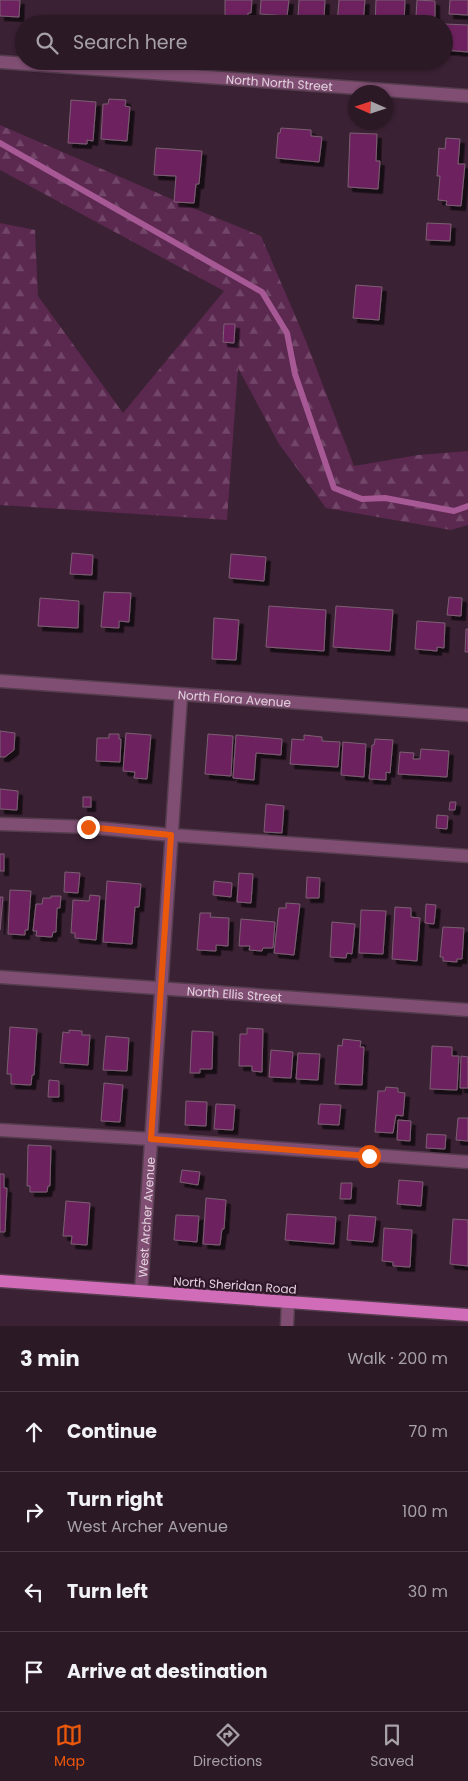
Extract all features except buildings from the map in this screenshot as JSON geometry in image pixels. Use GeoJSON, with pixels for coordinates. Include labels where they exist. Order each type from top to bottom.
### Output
{"type":"FeatureCollection","features":[{"type":"Feature","properties":{"kind":"main road","name":"North Sheridan Road"},"geometry":{"type":"LineString","coordinates":[[0,1281],[468,1315]]}},
{"type":"Feature","properties":{"kind":"street","name":"North North Street"},"geometry":{"type":"LineString","coordinates":[[0,62],[15,63]]}},
{"type":"Feature","properties":{"kind":"street","name":"North North Street"},"geometry":{"type":"LineString","coordinates":[[110,70],[468,96]]}},
{"type":"Feature","properties":{"kind":"street","name":"North Flora Avenue"},"geometry":{"type":"LineString","coordinates":[[0,681],[181,696],[468,715]]}},
{"type":"Feature","properties":{"kind":"street","name":"West Archer Avenue"},"geometry":{"type":"LineString","coordinates":[[141,1291],[181,696]]}},
{"type":"Feature","properties":{"kind":"street"},"geometry":{"type":"LineString","coordinates":[[0,824],[88,827],[171,835],[468,856]]}},
{"type":"Feature","properties":{"kind":"street","name":"North Ellis Street"},"geometry":{"type":"LineString","coordinates":[[0,977],[468,1010]]}},
{"type":"Feature","properties":{"kind":"street"},"geometry":{"type":"LineString","coordinates":[[0,1130],[468,1162]]}},
{"type":"Feature","properties":{"kind":"street"},"geometry":{"type":"LineString","coordinates":[[287,1326],[288,1302]]}},
{"type":"Feature","properties":{"kind":"green space"},"geometry":{"type":"Polygon","coordinates":[[[0,125],[261,236],[306,341],[354,466],[418,455],[468,451],[468,525],[451,530],[326,508],[279,444],[238,368],[227,520],[0,505],[0,223],[35,230],[38,296],[123,413],[224,291],[0,170],[0,125]]]}},
{"type":"Feature","properties":{"kind":"waterway"},"geometry":{"type":"LineString","coordinates":[[0,143],[262,292],[287,333],[295,374],[334,488],[362,499],[385,498],[454,511],[468,506]]}},
{"type":"Feature","properties":{"kind":"route"},"geometry":{"type":"LineString","coordinates":[[88,827],[171,835],[151,1139],[369,1156]]}}]}
